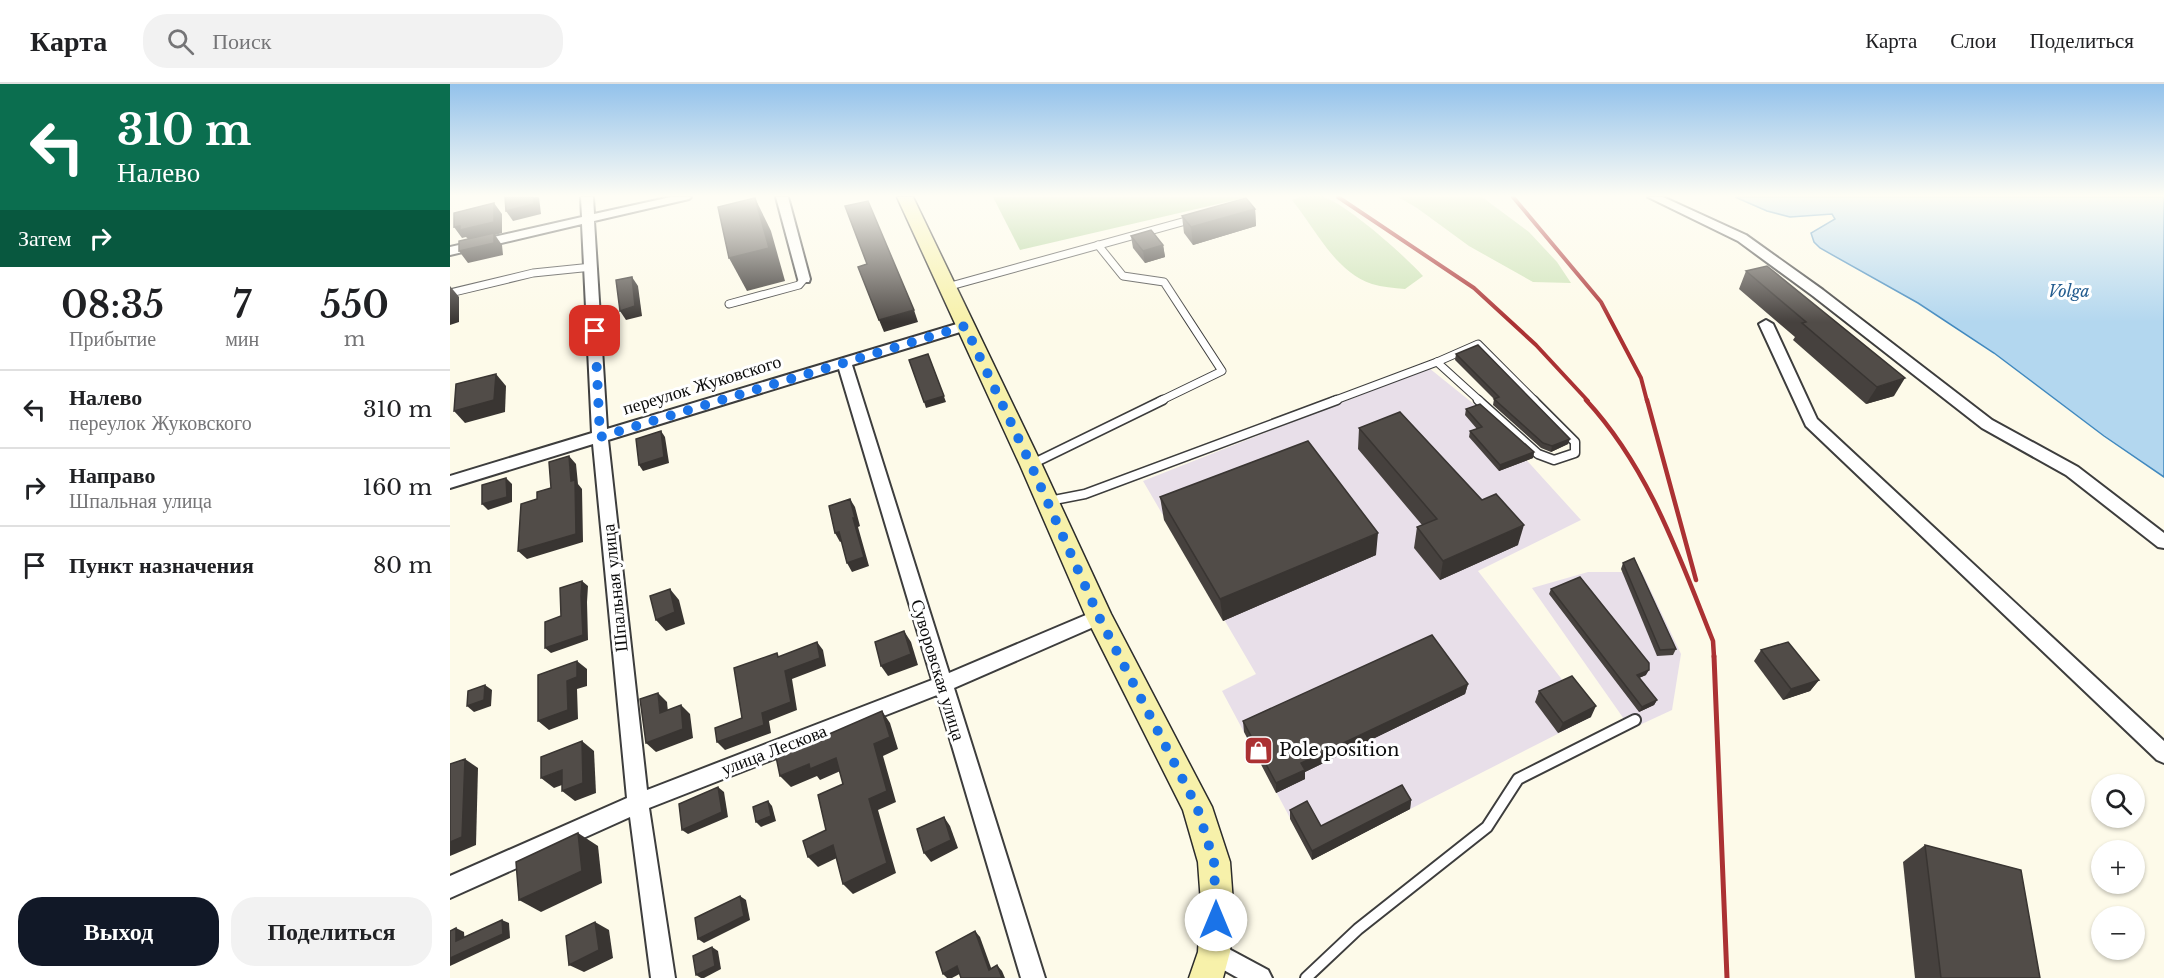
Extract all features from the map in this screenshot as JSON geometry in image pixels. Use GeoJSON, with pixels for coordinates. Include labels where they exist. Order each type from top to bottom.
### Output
{"type":"FeatureCollection","features":[{"type":"Feature","properties":{"kind":"street"},"geometry":{"type":"LineString","coordinates":[[450,251],[504,239]]}},
{"type":"Feature","properties":{"kind":"street","name":"Шпальная улица"},"geometry":{"type":"LineString","coordinates":[[591,239],[600,437],[638,803],[663,978]]}},
{"type":"Feature","properties":{"kind":"street"},"geometry":{"type":"LineString","coordinates":[[793,239],[804,279]]}},
{"type":"Feature","properties":{"kind":"street"},"geometry":{"type":"LineString","coordinates":[[924,239],[1031,465],[1099,617],[1197,807],[1214,862],[1217,903],[1210,965],[1260,978]]}},
{"type":"Feature","properties":{"kind":"street"},"geometry":{"type":"LineString","coordinates":[[1743,239],[1818,293],[1987,424],[2072,471],[2164,542]]}},
{"type":"Feature","properties":{"kind":"street"},"geometry":{"type":"LineString","coordinates":[[1766,324],[1811,422],[2164,754]]}},
{"type":"Feature","properties":{"kind":"street","name":"переулок Жуковского"},"geometry":{"type":"LineString","coordinates":[[450,482],[965,326]]}},
{"type":"Feature","properties":{"kind":"street","name":"Суворовская улица"},"geometry":{"type":"LineString","coordinates":[[844,361],[1033,978]]}},
{"type":"Feature","properties":{"kind":"street","name":"улица Лескова"},"geometry":{"type":"LineString","coordinates":[[450,887],[638,803],[943,684],[1099,617]]}},
{"type":"Feature","properties":{"kind":"lane"},"geometry":{"type":"LineString","coordinates":[[947,287],[1121,239]]}},
{"type":"Feature","properties":{"kind":"lane"},"geometry":{"type":"LineString","coordinates":[[1031,465],[1222,371],[1164,282],[1123,276],[1098,245]]}},
{"type":"Feature","properties":{"kind":"lane"},"geometry":{"type":"LineString","coordinates":[[450,293],[533,273],[592,267]]}},
{"type":"Feature","properties":{"kind":"lane"},"geometry":{"type":"LineString","coordinates":[[729,304],[798,285],[804,279]]}},
{"type":"Feature","properties":{"kind":"lane"},"geometry":{"type":"LineString","coordinates":[[1047,501],[1085,494],[1478,345],[1575,442],[1575,453],[1554,460],[1538,454],[1437,362]]}},
{"type":"Feature","properties":{"kind":"lane"},"geometry":{"type":"LineString","coordinates":[[1306,978],[1359,929],[1487,827],[1518,779],[1635,720]]}},
{"type":"Feature","properties":{"kind":"shaded area"},"geometry":{"type":"Polygon","coordinates":[[[1429,368],[1480,409],[1581,520],[1478,571],[1591,717],[1312,859],[1222,691],[1256,674],[1143,481],[1429,368]]]}},
{"type":"Feature","properties":{"kind":"shaded area"},"geometry":{"type":"Polygon","coordinates":[[[1588,572],[1642,572],[1681,654],[1672,710],[1631,729],[1532,588],[1588,572]]]}},
{"type":"Feature","properties":{"kind":"green space"},"geometry":{"type":"Polygon","coordinates":[[[1014,239],[1069,239],[1020,250],[1014,239]]]}},
{"type":"Feature","properties":{"kind":"green space"},"geometry":{"type":"Polygon","coordinates":[[[1320,239],[1383,239],[1423,276],[1405,289],[1372,284],[1347,270],[1320,239]]]}},
{"type":"Feature","properties":{"kind":"green space"},"geometry":{"type":"Polygon","coordinates":[[[1459,239],[1535,239],[1557,262],[1571,283],[1533,282],[1459,239]]]}},
{"type":"Feature","properties":{"kind":"water","name":"Volga"},"geometry":{"type":"Polygon","coordinates":[[[1813,239],[2164,239],[2164,477],[2104,436],[1994,353],[1918,303],[1820,248],[1813,239]]]}},
{"type":"Feature","properties":{"kind":"building"},"geometry":{"type":"Polygon","coordinates":[[[494,239],[494,243],[459,251],[459,241],[494,239]]]}},
{"type":"Feature","properties":{"kind":"building"},"geometry":{"type":"Polygon","coordinates":[[[725,239],[766,239],[769,248],[729,258],[725,239]]]}},
{"type":"Feature","properties":{"kind":"building"},"geometry":{"type":"Polygon","coordinates":[[[857,239],[884,239],[914,310],[879,320],[858,267],[867,264],[857,239]]]}},
{"type":"Feature","properties":{"kind":"building"},"geometry":{"type":"Polygon","coordinates":[[[1133,239],[1158,239],[1163,245],[1143,251],[1133,239]]]}},
{"type":"Feature","properties":{"kind":"building"},"geometry":{"type":"Polygon","coordinates":[[[1767,266],[1905,378],[1877,387],[1802,323],[1806,322],[1746,271],[1767,266]]]}},
{"type":"Feature","properties":{"kind":"building"},"geometry":{"type":"Polygon","coordinates":[[[632,277],[635,306],[620,311],[616,280],[632,277]]]}},
{"type":"Feature","properties":{"kind":"building"},"geometry":{"type":"Polygon","coordinates":[[[1478,345],[1570,439],[1552,446],[1543,443],[1494,399],[1499,397],[1456,354],[1478,345]]]}},
{"type":"Feature","properties":{"kind":"building"},"geometry":{"type":"Polygon","coordinates":[[[928,354],[944,396],[924,402],[909,360],[928,354]]]}},
{"type":"Feature","properties":{"kind":"building"},"geometry":{"type":"Polygon","coordinates":[[[496,374],[494,400],[454,411],[456,384],[496,374]]]}},
{"type":"Feature","properties":{"kind":"building"},"geometry":{"type":"Polygon","coordinates":[[[1480,404],[1534,452],[1500,465],[1470,431],[1482,427],[1466,409],[1480,404]]]}},
{"type":"Feature","properties":{"kind":"building"},"geometry":{"type":"Polygon","coordinates":[[[1400,412],[1482,500],[1496,494],[1524,525],[1443,561],[1417,527],[1437,519],[1359,428],[1400,412]]]}},
{"type":"Feature","properties":{"kind":"building"},"geometry":{"type":"Polygon","coordinates":[[[661,431],[664,457],[639,465],[636,439],[661,431]]]}},
{"type":"Feature","properties":{"kind":"building"},"geometry":{"type":"Polygon","coordinates":[[[1308,441],[1378,533],[1220,599],[1160,497],[1308,441]]]}},
{"type":"Feature","properties":{"kind":"building"},"geometry":{"type":"Polygon","coordinates":[[[569,456],[571,481],[575,480],[576,534],[518,551],[521,504],[537,499],[537,492],[551,488],[549,462],[569,456]]]}},
{"type":"Feature","properties":{"kind":"building"},"geometry":{"type":"Polygon","coordinates":[[[506,478],[507,497],[482,504],[482,485],[506,478]]]}},
{"type":"Feature","properties":{"kind":"building"},"geometry":{"type":"Polygon","coordinates":[[[850,499],[864,557],[847,563],[839,532],[835,533],[829,506],[850,499]]]}},
{"type":"Feature","properties":{"kind":"building"},"geometry":{"type":"Polygon","coordinates":[[[1634,558],[1676,649],[1660,650],[1623,563],[1634,558]]]}},
{"type":"Feature","properties":{"kind":"building"},"geometry":{"type":"Polygon","coordinates":[[[1580,577],[1649,663],[1649,670],[1637,675],[1657,700],[1642,707],[1551,589],[1580,577]]]}},
{"type":"Feature","properties":{"kind":"building"},"geometry":{"type":"Polygon","coordinates":[[[582,581],[583,635],[545,648],[545,622],[561,616],[560,588],[582,581]]]}},
{"type":"Feature","properties":{"kind":"building"},"geometry":{"type":"Polygon","coordinates":[[[670,589],[675,612],[656,620],[650,596],[670,589]]]}},
{"type":"Feature","properties":{"kind":"building"},"geometry":{"type":"Polygon","coordinates":[[[904,631],[911,654],[881,666],[875,642],[904,631]]]}},
{"type":"Feature","properties":{"kind":"building"},"geometry":{"type":"Polygon","coordinates":[[[1432,635],[1468,684],[1301,763],[1305,770],[1276,783],[1243,721],[1432,635]]]}},
{"type":"Feature","properties":{"kind":"building"},"geometry":{"type":"Polygon","coordinates":[[[817,642],[820,658],[785,671],[791,702],[762,713],[764,725],[717,742],[715,728],[742,718],[734,668],[777,653],[778,657],[817,642]]]}},
{"type":"Feature","properties":{"kind":"building"},"geometry":{"type":"Polygon","coordinates":[[[1788,642],[1819,680],[1791,689],[1761,650],[1788,642]]]}},
{"type":"Feature","properties":{"kind":"building"},"geometry":{"type":"Polygon","coordinates":[[[577,661],[577,677],[567,681],[568,710],[538,721],[538,675],[577,661]]]}},
{"type":"Feature","properties":{"kind":"building"},"geometry":{"type":"Polygon","coordinates":[[[1572,676],[1596,706],[1563,723],[1539,691],[1572,676]]]}},
{"type":"Feature","properties":{"kind":"building"},"geometry":{"type":"Polygon","coordinates":[[[485,685],[484,700],[467,706],[468,691],[485,685]]]}},
{"type":"Feature","properties":{"kind":"building"},"geometry":{"type":"Polygon","coordinates":[[[658,693],[660,713],[681,705],[683,729],[646,743],[640,699],[658,693]]]}},
{"type":"Feature","properties":{"kind":"building"},"geometry":{"type":"Polygon","coordinates":[[[882,711],[890,737],[874,744],[887,791],[869,799],[887,863],[843,884],[833,845],[808,857],[803,841],[826,830],[818,795],[843,784],[836,758],[810,769],[809,764],[780,776],[775,752],[798,743],[799,745],[813,741],[882,711]]]}},
{"type":"Feature","properties":{"kind":"building"},"geometry":{"type":"Polygon","coordinates":[[[582,741],[583,783],[562,791],[562,770],[541,778],[541,757],[582,741]]]}},
{"type":"Feature","properties":{"kind":"building"},"geometry":{"type":"Polygon","coordinates":[[[465,759],[462,837],[450,842],[450,764],[465,759]]]}},
{"type":"Feature","properties":{"kind":"building"},"geometry":{"type":"Polygon","coordinates":[[[1402,785],[1411,800],[1312,851],[1290,810],[1307,801],[1321,826],[1402,785]]]}},
{"type":"Feature","properties":{"kind":"building"},"geometry":{"type":"Polygon","coordinates":[[[718,787],[722,812],[682,830],[679,804],[718,787]]]}},
{"type":"Feature","properties":{"kind":"building"},"geometry":{"type":"Polygon","coordinates":[[[768,801],[771,816],[756,822],[753,807],[768,801]]]}},
{"type":"Feature","properties":{"kind":"building"},"geometry":{"type":"Polygon","coordinates":[[[944,817],[951,840],[924,853],[917,829],[944,817]]]}},
{"type":"Feature","properties":{"kind":"building"},"geometry":{"type":"Polygon","coordinates":[[[578,833],[582,871],[519,900],[516,862],[578,833]]]}},
{"type":"Feature","properties":{"kind":"building"},"geometry":{"type":"Polygon","coordinates":[[[1925,845],[2021,870],[2040,978],[1941,978],[1925,845]]]}},
{"type":"Feature","properties":{"kind":"building"},"geometry":{"type":"Polygon","coordinates":[[[740,896],[744,916],[698,939],[695,918],[740,896]]]}},
{"type":"Feature","properties":{"kind":"building"},"geometry":{"type":"Polygon","coordinates":[[[502,920],[503,934],[450,958],[450,931],[456,928],[456,941],[502,920]]]}},
{"type":"Feature","properties":{"kind":"building"},"geometry":{"type":"Polygon","coordinates":[[[595,922],[599,950],[569,965],[566,936],[595,922]]]}},
{"type":"Feature","properties":{"kind":"building"},"geometry":{"type":"Polygon","coordinates":[[[975,931],[989,970],[997,965],[1002,978],[961,978],[957,966],[943,974],[936,952],[975,931]]]}},
{"type":"Feature","properties":{"kind":"building"},"geometry":{"type":"Polygon","coordinates":[[[712,947],[715,966],[696,975],[693,956],[712,947]]]}},
{"type":"Feature","properties":{"kind":"railway"},"geometry":{"type":"LineString","coordinates":[[1400,239],[1474,288],[1536,345],[1588,401]]}},
{"type":"Feature","properties":{"kind":"railway"},"geometry":{"type":"LineString","coordinates":[[1548,239],[1601,302],[1641,378],[1647,401]]}},
{"type":"Feature","properties":{"kind":"railway"},"geometry":{"type":"LineString","coordinates":[[1586,400],[1628,454],[1660,514],[1713,641],[1714,657]]}},
{"type":"Feature","properties":{"kind":"railway"},"geometry":{"type":"LineString","coordinates":[[1647,400],[1696,580]]}},
{"type":"Feature","properties":{"kind":"railway"},"geometry":{"type":"LineString","coordinates":[[1714,656],[1727,978]]}},
{"type":"Feature","properties":{"kind":"place","name":"Pole position"},"geometry":{"type":"Point","coordinates":[1258,750]}},
{"type":"Feature","properties":{"kind":"route"},"geometry":{"type":"LineString","coordinates":[[595,331],[600,437],[965,326],[1031,465],[1099,617],[1197,807],[1214,862],[1216,920]]}}]}
